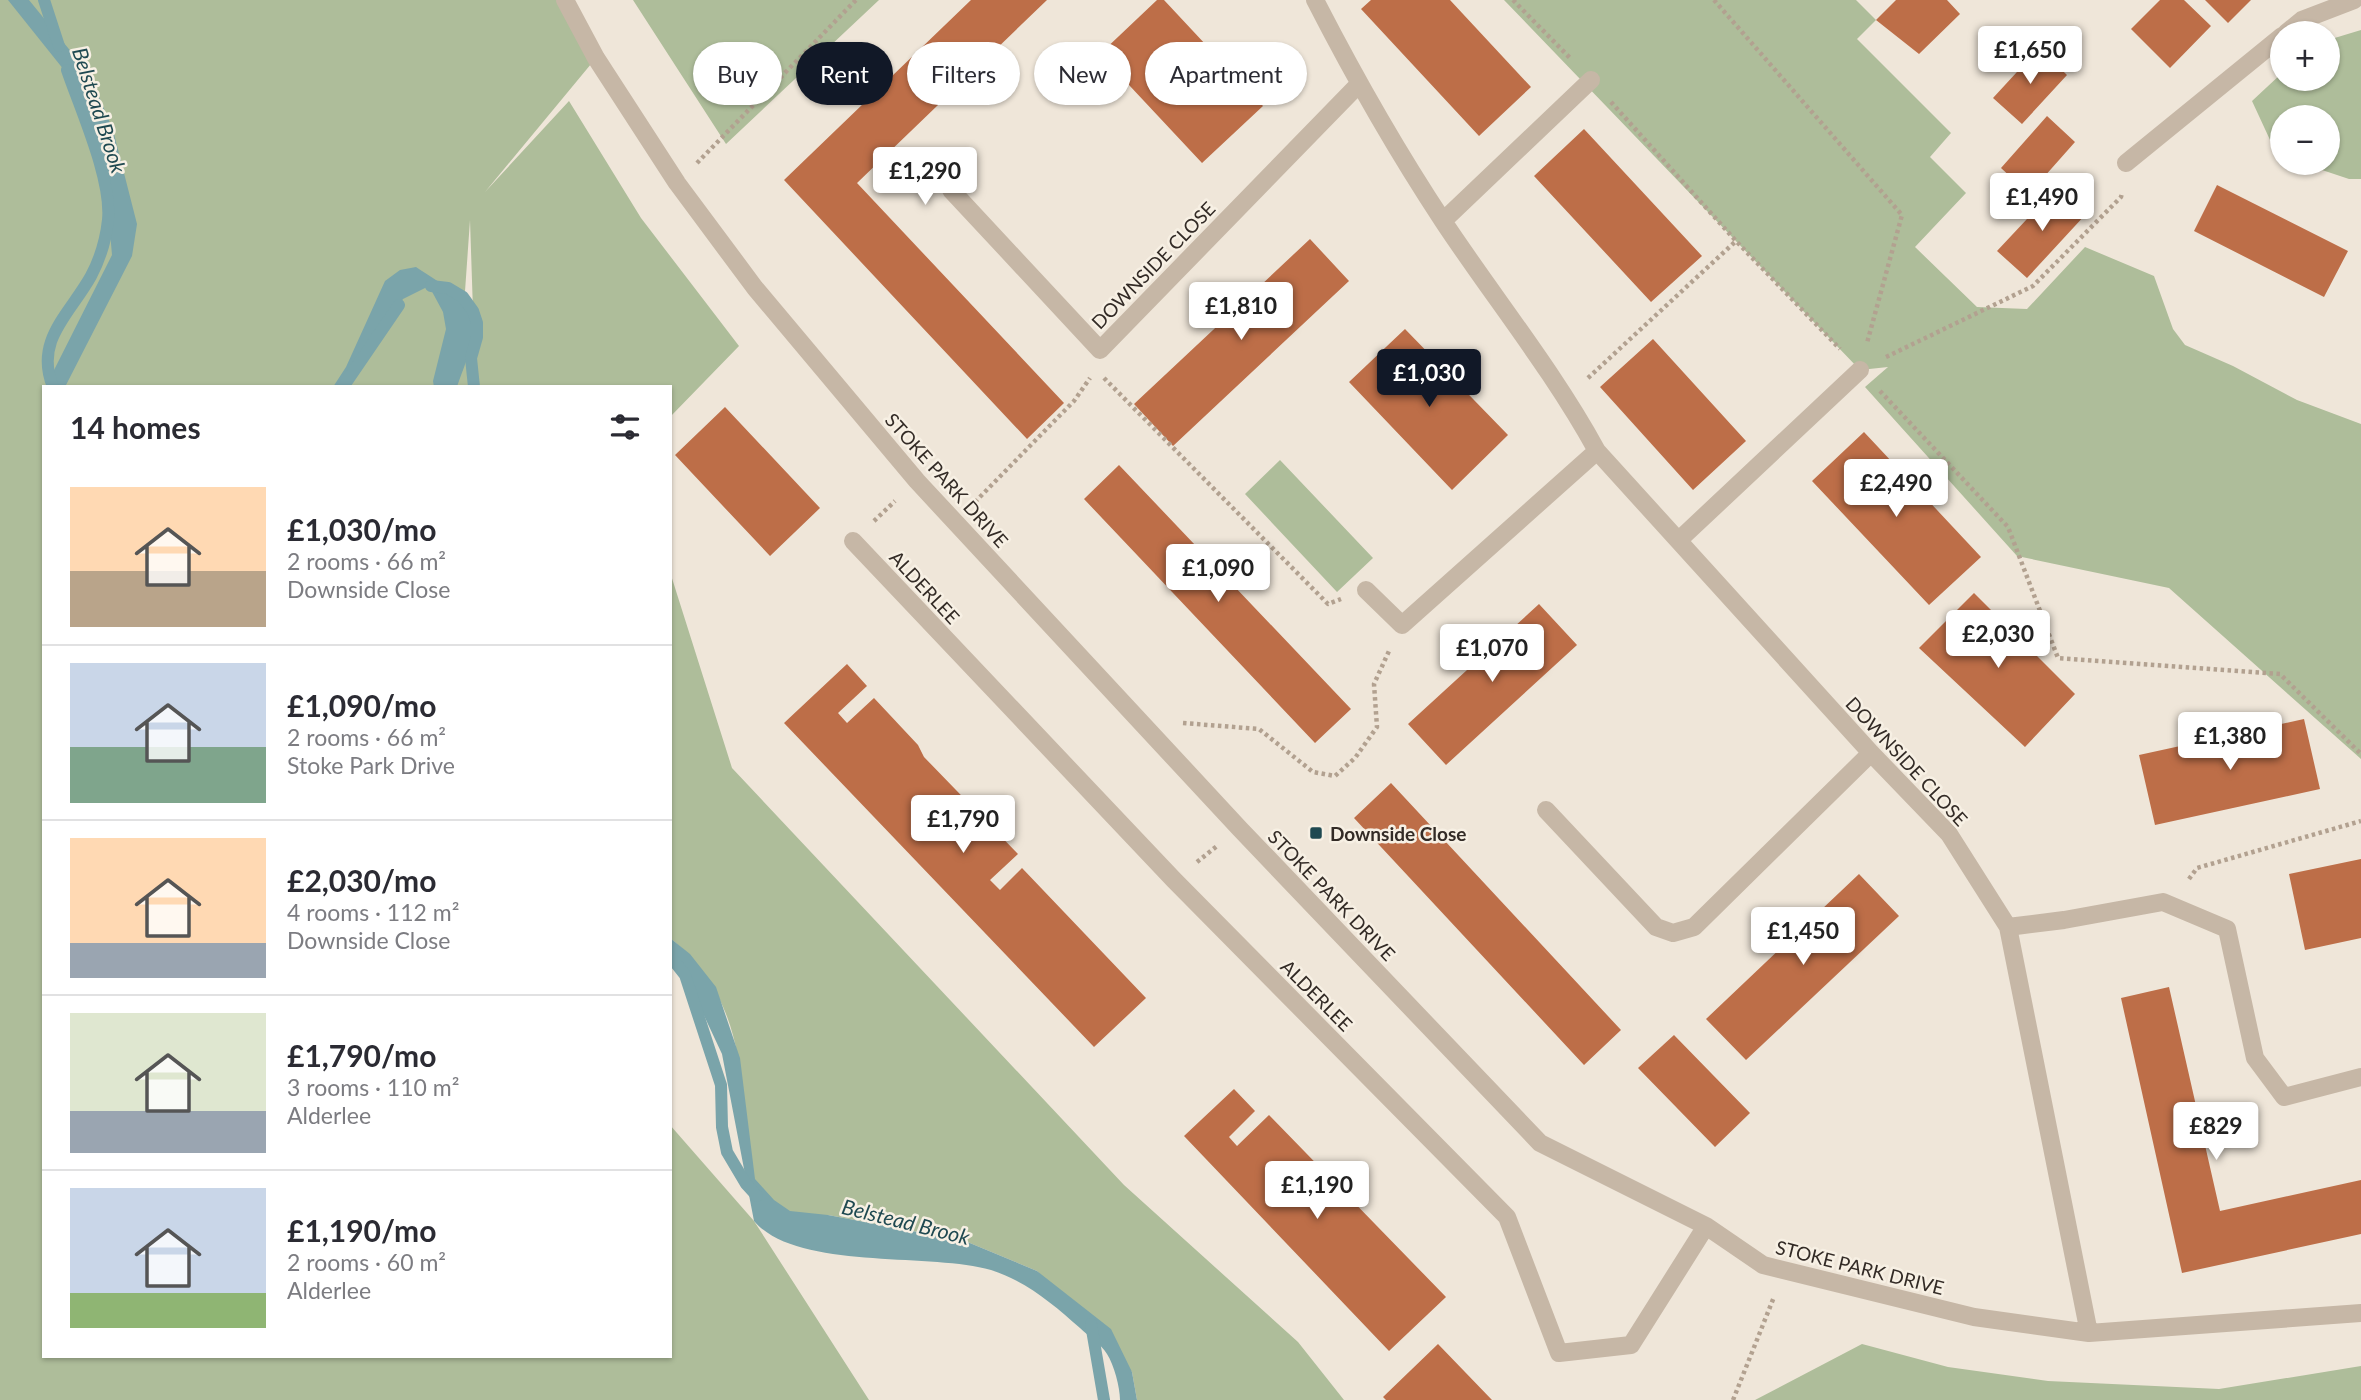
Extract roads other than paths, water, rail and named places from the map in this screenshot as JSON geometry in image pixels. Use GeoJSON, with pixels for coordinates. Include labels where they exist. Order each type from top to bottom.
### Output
{"type":"FeatureCollection","features":[{"type":"Feature","properties":{"kind":"street","name":"STOKE PARK DRIVE"},"geometry":{"type":"LineString","coordinates":[[565,0],[596,58],[677,183],[755,288],[917,481],[1158,737],[1240,829],[1541,1143],[1706,1226],[1763,1265],[1974,1317],[2089,1333],[2361,1313]]}},
{"type":"Feature","properties":{"kind":"street","name":"DOWNSIDE CLOSE"},"geometry":{"type":"LineString","coordinates":[[1315,0],[1359,84],[1443,221],[1567,397],[1597,451],[1871,753],[1949,834],[2008,927],[2089,1333]]}},
{"type":"Feature","properties":{"kind":"street"},"geometry":{"type":"LineString","coordinates":[[2301,21],[2354,0]]}},
{"type":"Feature","properties":{"kind":"street"},"geometry":{"type":"LineString","coordinates":[[2126,163],[2270,46]]}},
{"type":"Feature","properties":{"kind":"street"},"geometry":{"type":"LineString","coordinates":[[1443,221],[1591,79]]}},
{"type":"Feature","properties":{"kind":"street","name":"DOWNSIDE CLOSE"},"geometry":{"type":"LineString","coordinates":[[951,190],[1100,350],[1359,84]]}},
{"type":"Feature","properties":{"kind":"street"},"geometry":{"type":"LineString","coordinates":[[1679,540],[1860,370]]}},
{"type":"Feature","properties":{"kind":"street"},"geometry":{"type":"LineString","coordinates":[[1366,590],[1402,625],[1597,451]]}},
{"type":"Feature","properties":{"kind":"street","name":"ALDERLEE"},"geometry":{"type":"LineString","coordinates":[[853,541],[1174,880],[1507,1217],[1559,1353],[1631,1345],[1706,1226]]}},
{"type":"Feature","properties":{"kind":"street"},"geometry":{"type":"LineString","coordinates":[[1546,810],[1656,927],[1673,933],[1694,927],[1871,753]]}},
{"type":"Feature","properties":{"kind":"street"},"geometry":{"type":"LineString","coordinates":[[2008,927],[2163,902],[2171,905],[2227,929],[2255,1058],[2284,1097],[2361,1077]]}},
{"type":"Feature","properties":{"kind":"water"},"geometry":{"type":"Polygon","coordinates":[[[8,0],[29,0],[90,75],[113,130],[137,224],[132,256],[66,385],[48,385],[112,255],[106,185],[89,114],[64,70],[8,0]]]}},
{"type":"Feature","properties":{"kind":"water"},"geometry":{"type":"Polygon","coordinates":[[[416,267],[452,291],[475,315],[475,335],[458,385],[434,385],[446,329],[443,312],[429,286],[403,299],[347,385],[334,385],[346,367],[385,281],[400,270],[416,267]]]}},
{"type":"Feature","properties":{"kind":"water"},"geometry":{"type":"Polygon","coordinates":[[[672,940],[690,954],[716,987],[740,1058],[755,1179],[774,1200],[790,1211],[828,1215],[965,1241],[1037,1271],[1111,1329],[1132,1372],[1137,1400],[1120,1400],[1112,1364],[1098,1343],[1060,1310],[1016,1280],[991,1270],[965,1265],[865,1258],[800,1247],[774,1237],[754,1221],[722,1054],[685,975],[672,963],[672,940]]]}},
{"type":"Feature","properties":{"kind":"waterway","name":"Belstead Brook"},"geometry":{"type":"LineString","coordinates":[[44,0],[59,46]]}},
{"type":"Feature","properties":{"kind":"waterway","name":"Belstead Brook"},"geometry":{"type":"LineString","coordinates":[[52,385],[48,370],[51,341],[94,269],[102,249],[108,220],[108,203],[100,165],[67,70]]}},
{"type":"Feature","properties":{"kind":"waterway","name":"Belstead Brook"},"geometry":{"type":"LineString","coordinates":[[431,286],[448,288],[463,297],[473,311],[477,323],[477,337],[471,358],[474,385]]}},
{"type":"Feature","properties":{"kind":"waterway","name":"Belstead Brook"},"geometry":{"type":"LineString","coordinates":[[344,385],[399,305]]}},
{"type":"Feature","properties":{"kind":"waterway","name":"Belstead Brook"},"geometry":{"type":"LineString","coordinates":[[672,959],[685,975],[721,1085],[722,1127],[727,1152],[746,1184],[757,1196]]}},
{"type":"Feature","properties":{"kind":"waterway","name":"Belstead Brook"},"geometry":{"type":"LineString","coordinates":[[1091,1324],[1104,1400]]}},
{"type":"Feature","properties":{"kind":"place","name":"Downside Close"},"geometry":{"type":"Point","coordinates":[1316,833]}}]}
